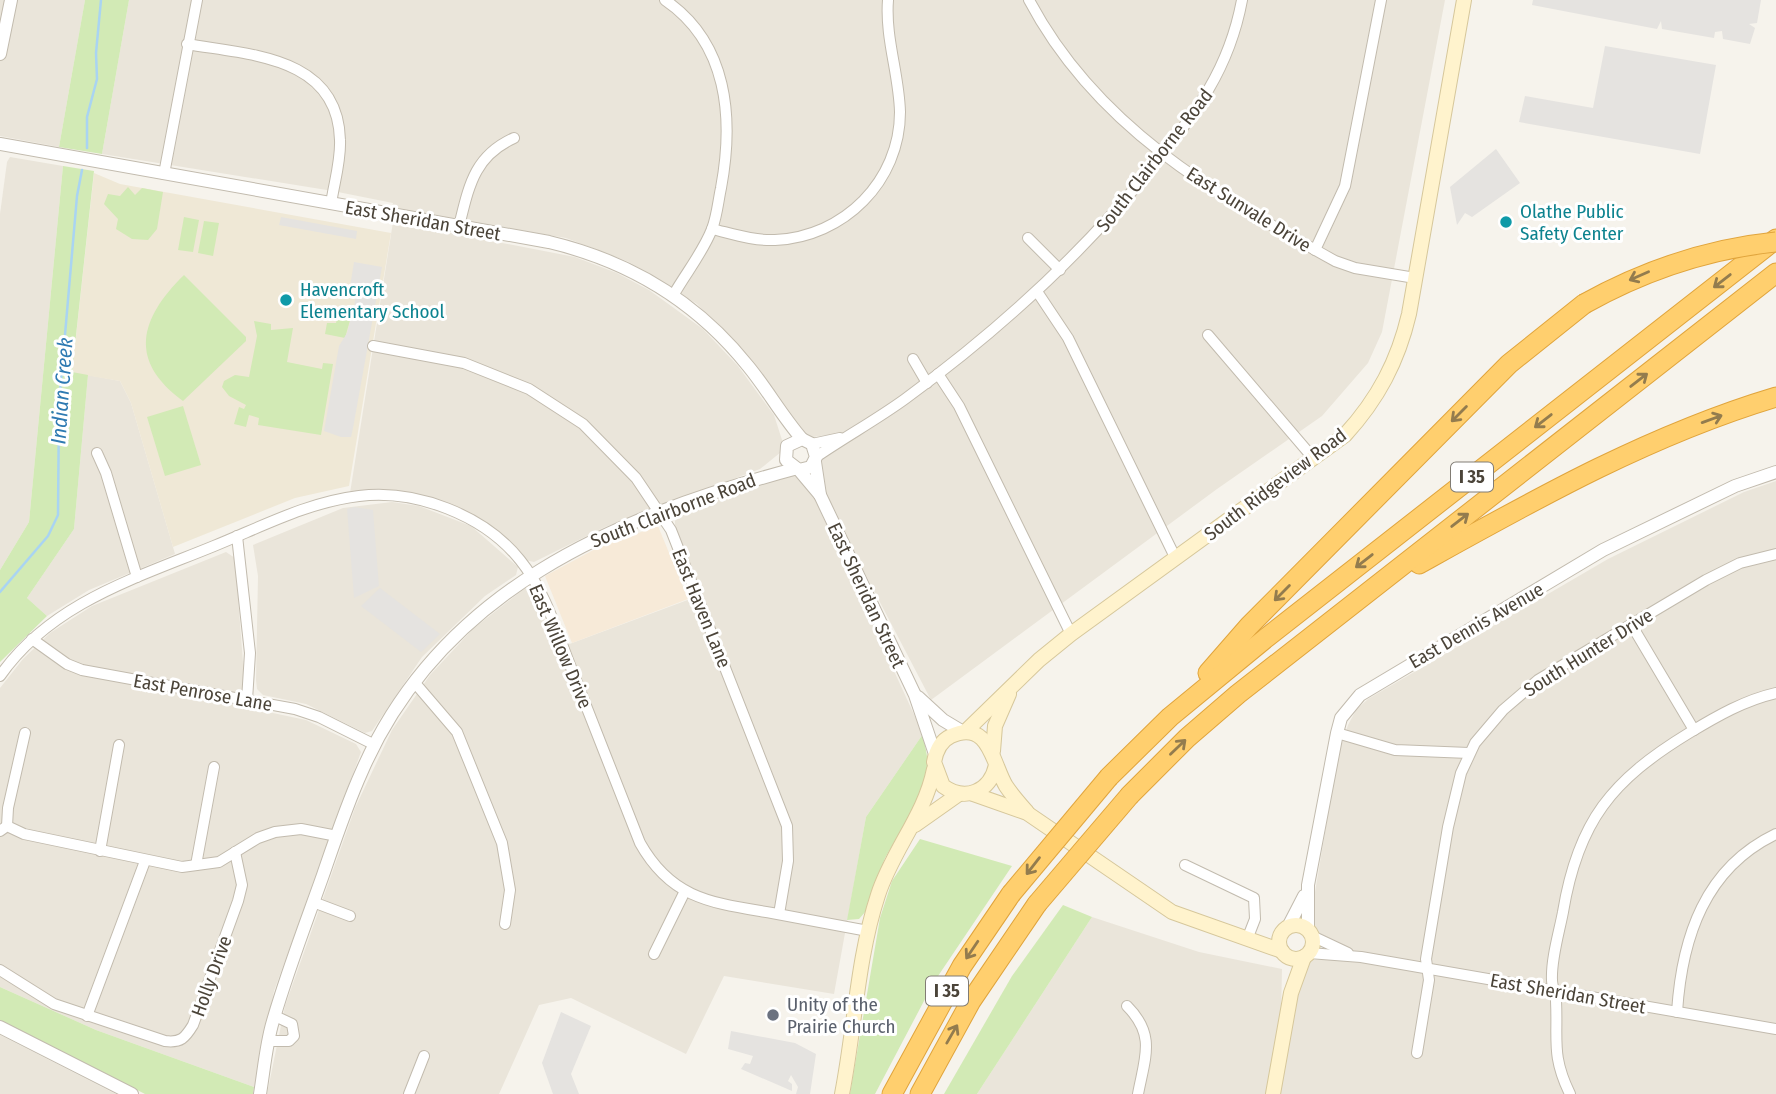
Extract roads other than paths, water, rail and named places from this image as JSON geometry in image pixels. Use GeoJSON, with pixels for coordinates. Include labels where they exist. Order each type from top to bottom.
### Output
{"type":"FeatureCollection","features":[{"type":"Feature","properties":{"kind":"highway"},"geometry":{"type":"LineString","coordinates":[[1170,717],[1249,626],[1508,364],[1584,304],[1664,265],[1722,249],[1776,240]]}},
{"type":"Feature","properties":{"kind":"highway","name":"I 35"},"geometry":{"type":"LineString","coordinates":[[892,1094],[950,986],[1011,894],[1110,777],[1170,717],[1276,630],[1776,240]]}},
{"type":"Feature","properties":{"kind":"highway","name":"I 35"},"geometry":{"type":"LineString","coordinates":[[920,1094],[971,1001],[1037,904],[1130,795],[1187,738],[1238,694],[1776,273]]}},
{"type":"Feature","properties":{"kind":"highway"},"geometry":{"type":"LineString","coordinates":[[1368,593],[1610,461],[1696,425],[1776,397]]}},
{"type":"Feature","properties":{"kind":"main road","name":"South Ridgeview Road"},"geometry":{"type":"LineString","coordinates":[[964,732],[1071,634],[1345,435],[1379,393],[1402,342],[1464,0]]}},
{"type":"Feature","properties":{"kind":"main road","name":"South Ridgeview Road"},"geometry":{"type":"LineString","coordinates":[[994,758],[995,726],[1012,687]]}},
{"type":"Feature","properties":{"kind":"main road"},"geometry":{"type":"LineString","coordinates":[[842,1094],[868,931],[885,874],[914,826],[934,769],[935,754],[944,740],[964,732],[986,741],[1007,787],[1027,813]]}},
{"type":"Feature","properties":{"kind":"main road"},"geometry":{"type":"LineString","coordinates":[[914,826],[966,794],[988,784],[994,758]]}},
{"type":"Feature","properties":{"kind":"main road"},"geometry":{"type":"LineString","coordinates":[[934,769],[943,786],[1027,813],[1172,912],[1248,937],[1295,959],[1307,955]]}},
{"type":"Feature","properties":{"kind":"main road"},"geometry":{"type":"LineString","coordinates":[[1248,937],[1298,925],[1310,933],[1313,945],[1290,993],[1273,1094]]}},
{"type":"Feature","properties":{"kind":"main road"},"geometry":{"type":"LineString","coordinates":[[1286,929],[1279,941],[1284,954],[1290,993]]}},
{"type":"Feature","properties":{"kind":"street"},"geometry":{"type":"LineString","coordinates":[[0,54],[10,0]]}},
{"type":"Feature","properties":{"kind":"street"},"geometry":{"type":"LineString","coordinates":[[164,174],[197,0]]}},
{"type":"Feature","properties":{"kind":"street"},"geometry":{"type":"LineString","coordinates":[[665,0],[692,22],[705,39],[723,82],[727,133],[725,161],[712,229],[674,294]]}},
{"type":"Feature","properties":{"kind":"street"},"geometry":{"type":"LineString","coordinates":[[712,229],[762,240],[802,236],[832,225],[850,214],[877,185],[895,148],[899,121],[888,34],[888,0]]}},
{"type":"Feature","properties":{"kind":"street","name":"East Sunvale Drive"},"geometry":{"type":"LineString","coordinates":[[1029,0],[1061,54],[1083,83],[1131,130],[1162,154],[1315,250],[1355,268],[1415,278]]}},
{"type":"Feature","properties":{"kind":"street","name":"South Clairborne Road"},"geometry":{"type":"LineString","coordinates":[[260,1094],[275,1016],[337,836],[375,746],[415,682],[468,623],[530,574],[598,537],[660,512],[764,475],[811,467],[816,459],[840,438],[874,419],[927,383],[1038,293],[1113,215],[1162,154],[1218,76],[1236,29],[1242,0]]}},
{"type":"Feature","properties":{"kind":"street"},"geometry":{"type":"LineString","coordinates":[[1315,250],[1345,186],[1381,0]]}},
{"type":"Feature","properties":{"kind":"street"},"geometry":{"type":"LineString","coordinates":[[187,44],[276,60],[298,69],[318,85],[333,107],[340,135],[331,204]]}},
{"type":"Feature","properties":{"kind":"street"},"geometry":{"type":"LineString","coordinates":[[459,226],[470,184],[480,164],[495,146],[514,138]]}},
{"type":"Feature","properties":{"kind":"street","name":"East Sheridan Street"},"geometry":{"type":"LineString","coordinates":[[0,144],[573,248],[624,267],[674,294],[729,343],[750,368],[783,417],[807,441],[816,459],[820,495]]}},
{"type":"Feature","properties":{"kind":"street"},"geometry":{"type":"LineString","coordinates":[[1028,239],[1060,270]]}},
{"type":"Feature","properties":{"kind":"street"},"geometry":{"type":"LineString","coordinates":[[1038,293],[1068,338],[1175,557]]}},
{"type":"Feature","properties":{"kind":"street"},"geometry":{"type":"LineString","coordinates":[[1208,335],[1314,459]]}},
{"type":"Feature","properties":{"kind":"street","name":"East Haven Lane"},"geometry":{"type":"LineString","coordinates":[[373,346],[464,363],[543,396],[609,447],[636,478],[671,530],[787,826],[788,861],[779,914]]}},
{"type":"Feature","properties":{"kind":"street"},"geometry":{"type":"LineString","coordinates":[[913,359],[927,383]]}},
{"type":"Feature","properties":{"kind":"street"},"geometry":{"type":"LineString","coordinates":[[938,374],[959,406],[1071,634]]}},
{"type":"Feature","properties":{"kind":"street","name":"East Sheridan Street"},"geometry":{"type":"LineString","coordinates":[[783,417],[785,450],[796,470],[820,495],[915,695],[935,754]]}},
{"type":"Feature","properties":{"kind":"street","name":"South Clairborne Road"},"geometry":{"type":"LineString","coordinates":[[764,475],[785,450],[807,441],[840,438]]}},
{"type":"Feature","properties":{"kind":"street"},"geometry":{"type":"LineString","coordinates":[[97,453],[106,473],[137,577]]}},
{"type":"Feature","properties":{"kind":"street","name":"East Dennis Avenue"},"geometry":{"type":"LineString","coordinates":[[1310,933],[1308,886],[1337,733],[1341,718],[1351,704],[1372,686],[1603,550],[1735,486],[1776,472]]}},
{"type":"Feature","properties":{"kind":"street","name":"East Willow Drive"},"geometry":{"type":"LineString","coordinates":[[0,676],[32,639],[71,609],[137,577],[327,502],[365,496],[415,499],[450,510],[483,528],[510,549],[530,574],[540,590],[640,843],[659,871],[685,891],[709,902],[868,931]]}},
{"type":"Feature","properties":{"kind":"street"},"geometry":{"type":"LineString","coordinates":[[237,537],[250,653],[247,700]]}},
{"type":"Feature","properties":{"kind":"street","name":"South Hunter Drive"},"geometry":{"type":"LineString","coordinates":[[1417,1053],[1430,980],[1426,959],[1450,817],[1469,753],[1503,710],[1522,692],[1718,573],[1776,554]]}},
{"type":"Feature","properties":{"kind":"street"},"geometry":{"type":"LineString","coordinates":[[1631,624],[1694,730]]}},
{"type":"Feature","properties":{"kind":"street","name":"East Penrose Lane"},"geometry":{"type":"LineString","coordinates":[[32,639],[67,664],[82,670],[247,700],[319,717],[375,746]]}},
{"type":"Feature","properties":{"kind":"street"},"geometry":{"type":"LineString","coordinates":[[415,682],[457,732],[502,843],[510,890],[505,924]]}},
{"type":"Feature","properties":{"kind":"street"},"geometry":{"type":"LineString","coordinates":[[1570,1094],[1555,1049],[1552,979],[1571,871],[1591,820],[1607,797],[1630,774],[1694,730],[1739,705],[1776,693]]}},
{"type":"Feature","properties":{"kind":"street","name":"East Sheridan Street"},"geometry":{"type":"LineString","coordinates":[[915,695],[943,720],[964,732]]}},
{"type":"Feature","properties":{"kind":"street"},"geometry":{"type":"LineString","coordinates":[[25,733],[4,829],[182,867],[219,862],[258,838],[284,830],[301,829],[337,836]]}},
{"type":"Feature","properties":{"kind":"street"},"geometry":{"type":"LineString","coordinates":[[1337,733],[1395,750],[1469,753]]}},
{"type":"Feature","properties":{"kind":"street"},"geometry":{"type":"LineString","coordinates":[[100,851],[119,745]]}},
{"type":"Feature","properties":{"kind":"street"},"geometry":{"type":"LineString","coordinates":[[196,865],[214,766]]}},
{"type":"Feature","properties":{"kind":"street"},"geometry":{"type":"LineString","coordinates":[[1678,1012],[1690,933],[1707,893],[1735,860],[1776,834]]}},
{"type":"Feature","properties":{"kind":"street","name":"Holly Drive"},"geometry":{"type":"LineString","coordinates":[[0,970],[33,993],[87,1016],[165,1041],[175,1042],[186,1038],[193,1026],[238,901],[242,885],[235,852]]}},
{"type":"Feature","properties":{"kind":"street"},"geometry":{"type":"LineString","coordinates":[[87,1016],[145,861]]}},
{"type":"Feature","properties":{"kind":"street"},"geometry":{"type":"LineString","coordinates":[[1185,864],[1254,898],[1255,919],[1248,937]]}},
{"type":"Feature","properties":{"kind":"street","name":"East Dennis Avenue"},"geometry":{"type":"LineString","coordinates":[[1286,929],[1308,886]]}},
{"type":"Feature","properties":{"kind":"street"},"geometry":{"type":"LineString","coordinates":[[654,954],[685,891]]}},
{"type":"Feature","properties":{"kind":"street"},"geometry":{"type":"LineString","coordinates":[[313,902],[350,916]]}},
{"type":"Feature","properties":{"kind":"street","name":"East Sheridan Street"},"geometry":{"type":"LineString","coordinates":[[1310,933],[1361,957]]}},
{"type":"Feature","properties":{"kind":"street","name":"East Sheridan Street"},"geometry":{"type":"LineString","coordinates":[[1307,955],[1361,957],[1776,1029]]}},
{"type":"Feature","properties":{"kind":"street"},"geometry":{"type":"LineString","coordinates":[[1127,1006],[1142,1023],[1146,1035],[1138,1094]]}},
{"type":"Feature","properties":{"kind":"street"},"geometry":{"type":"LineString","coordinates":[[269,1041],[289,1041],[293,1036],[292,1024],[275,1016]]}},
{"type":"Feature","properties":{"kind":"street"},"geometry":{"type":"LineString","coordinates":[[0,1027],[132,1094]]}},
{"type":"Feature","properties":{"kind":"street"},"geometry":{"type":"LineString","coordinates":[[410,1094],[424,1056]]}},
{"type":"Feature","properties":{"kind":"waterway","name":"Indian Creek"},"geometry":{"type":"LineString","coordinates":[[87,148],[87,117],[97,79],[96,53],[101,0]]}},
{"type":"Feature","properties":{"kind":"waterway","name":"Indian Creek"},"geometry":{"type":"LineString","coordinates":[[0,592],[48,536],[58,515],[59,404],[77,196],[82,170]]}},
{"type":"Feature","properties":{"kind":"place","name":"Olathe Public Safety Center"},"geometry":{"type":"Point","coordinates":[1506,222]}},
{"type":"Feature","properties":{"kind":"place","name":"Havencroft Elementary School"},"geometry":{"type":"Point","coordinates":[286,300]}},
{"type":"Feature","properties":{"kind":"place","name":"Unity of the Prairie Church"},"geometry":{"type":"Point","coordinates":[773,1015]}}]}
